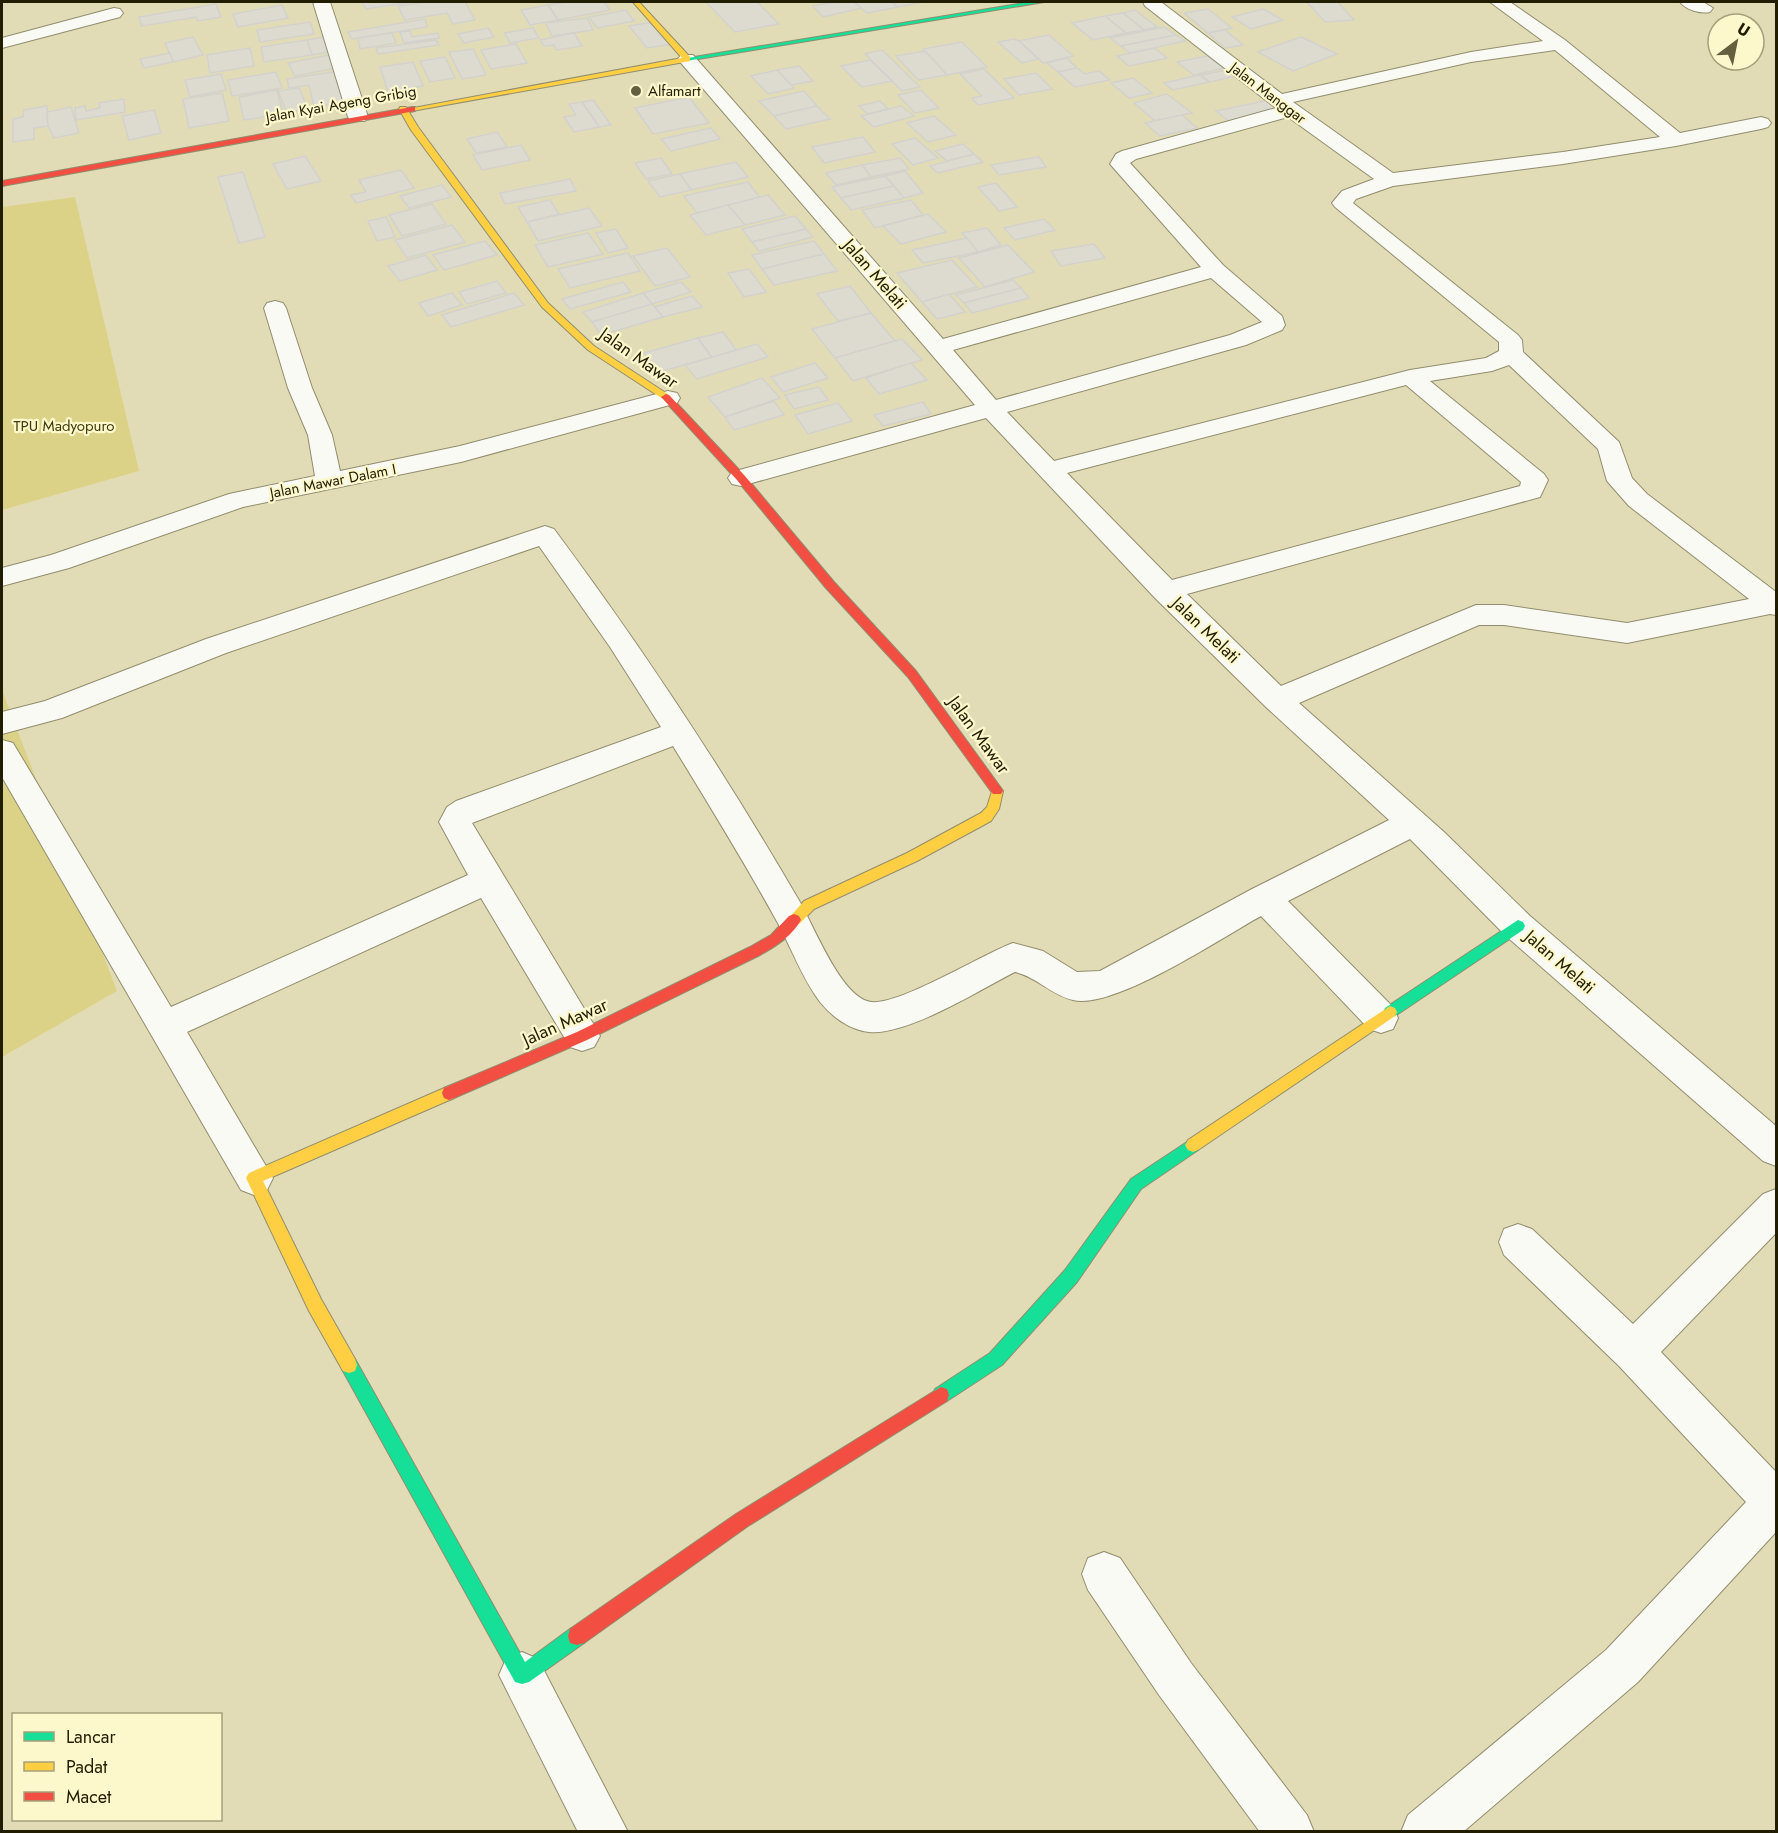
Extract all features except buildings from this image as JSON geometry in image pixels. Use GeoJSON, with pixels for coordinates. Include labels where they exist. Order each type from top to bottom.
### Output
{"type":"FeatureCollection","features":[{"type":"Feature","properties":{"kind":"street"},"geometry":{"type":"LineString","coordinates":[[321,2],[358,117]]}},
{"type":"Feature","properties":{"kind":"street"},"geometry":{"type":"LineString","coordinates":[[636,2],[687,59]]}},
{"type":"Feature","properties":{"kind":"street","name":"Jalan Kyai Ageng Gribig"},"geometry":{"type":"LineString","coordinates":[[2,184],[358,117],[994,4],[1040,2]]}},
{"type":"Feature","properties":{"kind":"street","name":"Jalan Manggar"},"geometry":{"type":"LineString","coordinates":[[1151,2],[1285,105],[1389,180]]}},
{"type":"Feature","properties":{"kind":"street"},"geometry":{"type":"LineString","coordinates":[[1499,2],[1559,44],[1676,140]]}},
{"type":"Feature","properties":{"kind":"street"},"geometry":{"type":"LineString","coordinates":[[2,43],[114,13]]}},
{"type":"Feature","properties":{"kind":"street"},"geometry":{"type":"LineString","coordinates":[[741,478],[1238,340],[1274,325],[1274,321],[1215,270],[1120,164],[1123,158],[1285,105],[1471,57],[1559,44]]}},
{"type":"Feature","properties":{"kind":"street","name":"Jalan Melati"},"geometry":{"type":"LineString","coordinates":[[687,59],[992,410],[1165,591],[1277,700],[1412,823],[1518,926],[1776,1149]]}},
{"type":"Feature","properties":{"kind":"street","name":"Jalan Mawar"},"geometry":{"type":"LineString","coordinates":[[261,1174],[582,1036],[755,951],[776,939],[809,905],[912,857],[986,817],[993,809],[998,792],[912,674],[830,585],[741,478],[668,398],[591,348],[545,305],[438,161],[403,109]]}},
{"type":"Feature","properties":{"kind":"street"},"geometry":{"type":"LineString","coordinates":[[1761,123],[1676,140],[1563,158],[1389,180],[1349,195],[1342,203],[1510,340],[1511,354],[1606,442],[1614,456],[1620,482],[1638,500],[1776,604]]}},
{"type":"Feature","properties":{"kind":"street"},"geometry":{"type":"LineString","coordinates":[[939,347],[1215,270]]}},
{"type":"Feature","properties":{"kind":"street"},"geometry":{"type":"LineString","coordinates":[[275,308],[300,388],[320,435],[329,480]]}},
{"type":"Feature","properties":{"kind":"street"},"geometry":{"type":"LineString","coordinates":[[1050,470],[1410,377],[1492,364],[1511,354]]}},
{"type":"Feature","properties":{"kind":"street"},"geometry":{"type":"LineString","coordinates":[[1165,591],[1531,490],[1535,480],[1410,377]]}},
{"type":"Feature","properties":{"kind":"street","name":"Jalan Mawar Dalam I"},"geometry":{"type":"LineString","coordinates":[[2,577],[59,562],[238,500],[461,454],[668,398]]}},
{"type":"Feature","properties":{"kind":"street"},"geometry":{"type":"LineString","coordinates":[[2,723],[52,710],[216,646],[545,535],[596,604],[681,732],[794,921],[834,997],[855,1012],[869,1017],[895,1013],[1013,957],[1033,962],[1070,986],[1083,989],[1101,986],[1123,977],[1264,898],[1412,823]]}},
{"type":"Feature","properties":{"kind":"street"},"geometry":{"type":"LineString","coordinates":[[1277,700],[1476,615],[1504,615],[1626,633],[1776,604]]}},
{"type":"Feature","properties":{"kind":"street"},"geometry":{"type":"LineString","coordinates":[[582,1036],[455,822],[458,816],[467,810],[681,732]]}},
{"type":"Feature","properties":{"kind":"street"},"geometry":{"type":"LineString","coordinates":[[2,750],[164,1026],[261,1174],[315,1305],[522,1675],[604,1832]]}},
{"type":"Feature","properties":{"kind":"street"},"geometry":{"type":"LineString","coordinates":[[164,1026],[488,881]]}},
{"type":"Feature","properties":{"kind":"street"},"geometry":{"type":"LineString","coordinates":[[1264,898],[1381,1018]]}},
{"type":"Feature","properties":{"kind":"street"},"geometry":{"type":"LineString","coordinates":[[522,1675],[742,1520],[895,1426],[996,1359],[1071,1276],[1136,1184],[1518,926]]}},
{"type":"Feature","properties":{"kind":"street"},"geometry":{"type":"LineString","coordinates":[[1633,1352],[1776,1207]]}},
{"type":"Feature","properties":{"kind":"street"},"geometry":{"type":"LineString","coordinates":[[1425,1832],[1622,1666],[1776,1502],[1633,1352],[1518,1242]]}},
{"type":"Feature","properties":{"kind":"street"},"geometry":{"type":"LineString","coordinates":[[1104,1574],[1175,1678],[1290,1832]]}},
{"type":"Feature","properties":{"kind":"green space","name":"TPU Madyopuro"},"geometry":{"type":"Polygon","coordinates":[[[75,197],[139,471],[2,510],[2,207],[75,197]]]}},
{"type":"Feature","properties":{"kind":"green space"},"geometry":{"type":"Polygon","coordinates":[[[2,690],[117,991],[2,1057],[2,690]]]}},
{"type":"Feature","properties":{"kind":"traffic: fast"},"geometry":{"type":"LineString","coordinates":[[686,59],[1040,2]]}},
{"type":"Feature","properties":{"kind":"traffic: fast"},"geometry":{"type":"LineString","coordinates":[[1390,1012],[1518,926]]}},
{"type":"Feature","properties":{"kind":"traffic: fast"},"geometry":{"type":"LineString","coordinates":[[941,1395],[996,1359],[1071,1276],[1136,1184],[1193,1145]]}},
{"type":"Feature","properties":{"kind":"traffic: fast"},"geometry":{"type":"LineString","coordinates":[[349,1365],[522,1675],[577,1636]]}},
{"type":"Feature","properties":{"kind":"traffic: slow"},"geometry":{"type":"LineString","coordinates":[[636,2],[687,59]]}},
{"type":"Feature","properties":{"kind":"traffic: slow"},"geometry":{"type":"LineString","coordinates":[[412,109],[686,59]]}},
{"type":"Feature","properties":{"kind":"traffic: slow"},"geometry":{"type":"LineString","coordinates":[[403,109],[414,128],[545,305],[591,348],[666,397]]}},
{"type":"Feature","properties":{"kind":"traffic: slow"},"geometry":{"type":"LineString","coordinates":[[794,920],[809,905],[912,857],[986,817],[993,809],[997,791]]}},
{"type":"Feature","properties":{"kind":"traffic: slow"},"geometry":{"type":"LineString","coordinates":[[1193,1145],[1390,1012]]}},
{"type":"Feature","properties":{"kind":"traffic: slow"},"geometry":{"type":"LineString","coordinates":[[349,1365],[315,1305],[254,1178],[449,1093]]}},
{"type":"Feature","properties":{"kind":"traffic: jam"},"geometry":{"type":"LineString","coordinates":[[2,184],[412,109]]}},
{"type":"Feature","properties":{"kind":"traffic: jam"},"geometry":{"type":"LineString","coordinates":[[666,397],[741,478],[830,585],[912,674],[997,791]]}},
{"type":"Feature","properties":{"kind":"traffic: jam"},"geometry":{"type":"LineString","coordinates":[[449,1093],[582,1036],[755,951],[776,939],[794,920]]}},
{"type":"Feature","properties":{"kind":"traffic: jam"},"geometry":{"type":"LineString","coordinates":[[577,1636],[742,1520],[941,1395]]}},
{"type":"Feature","properties":{"kind":"place","name":"Alfamart"},"geometry":{"type":"Point","coordinates":[636,91]}}]}
